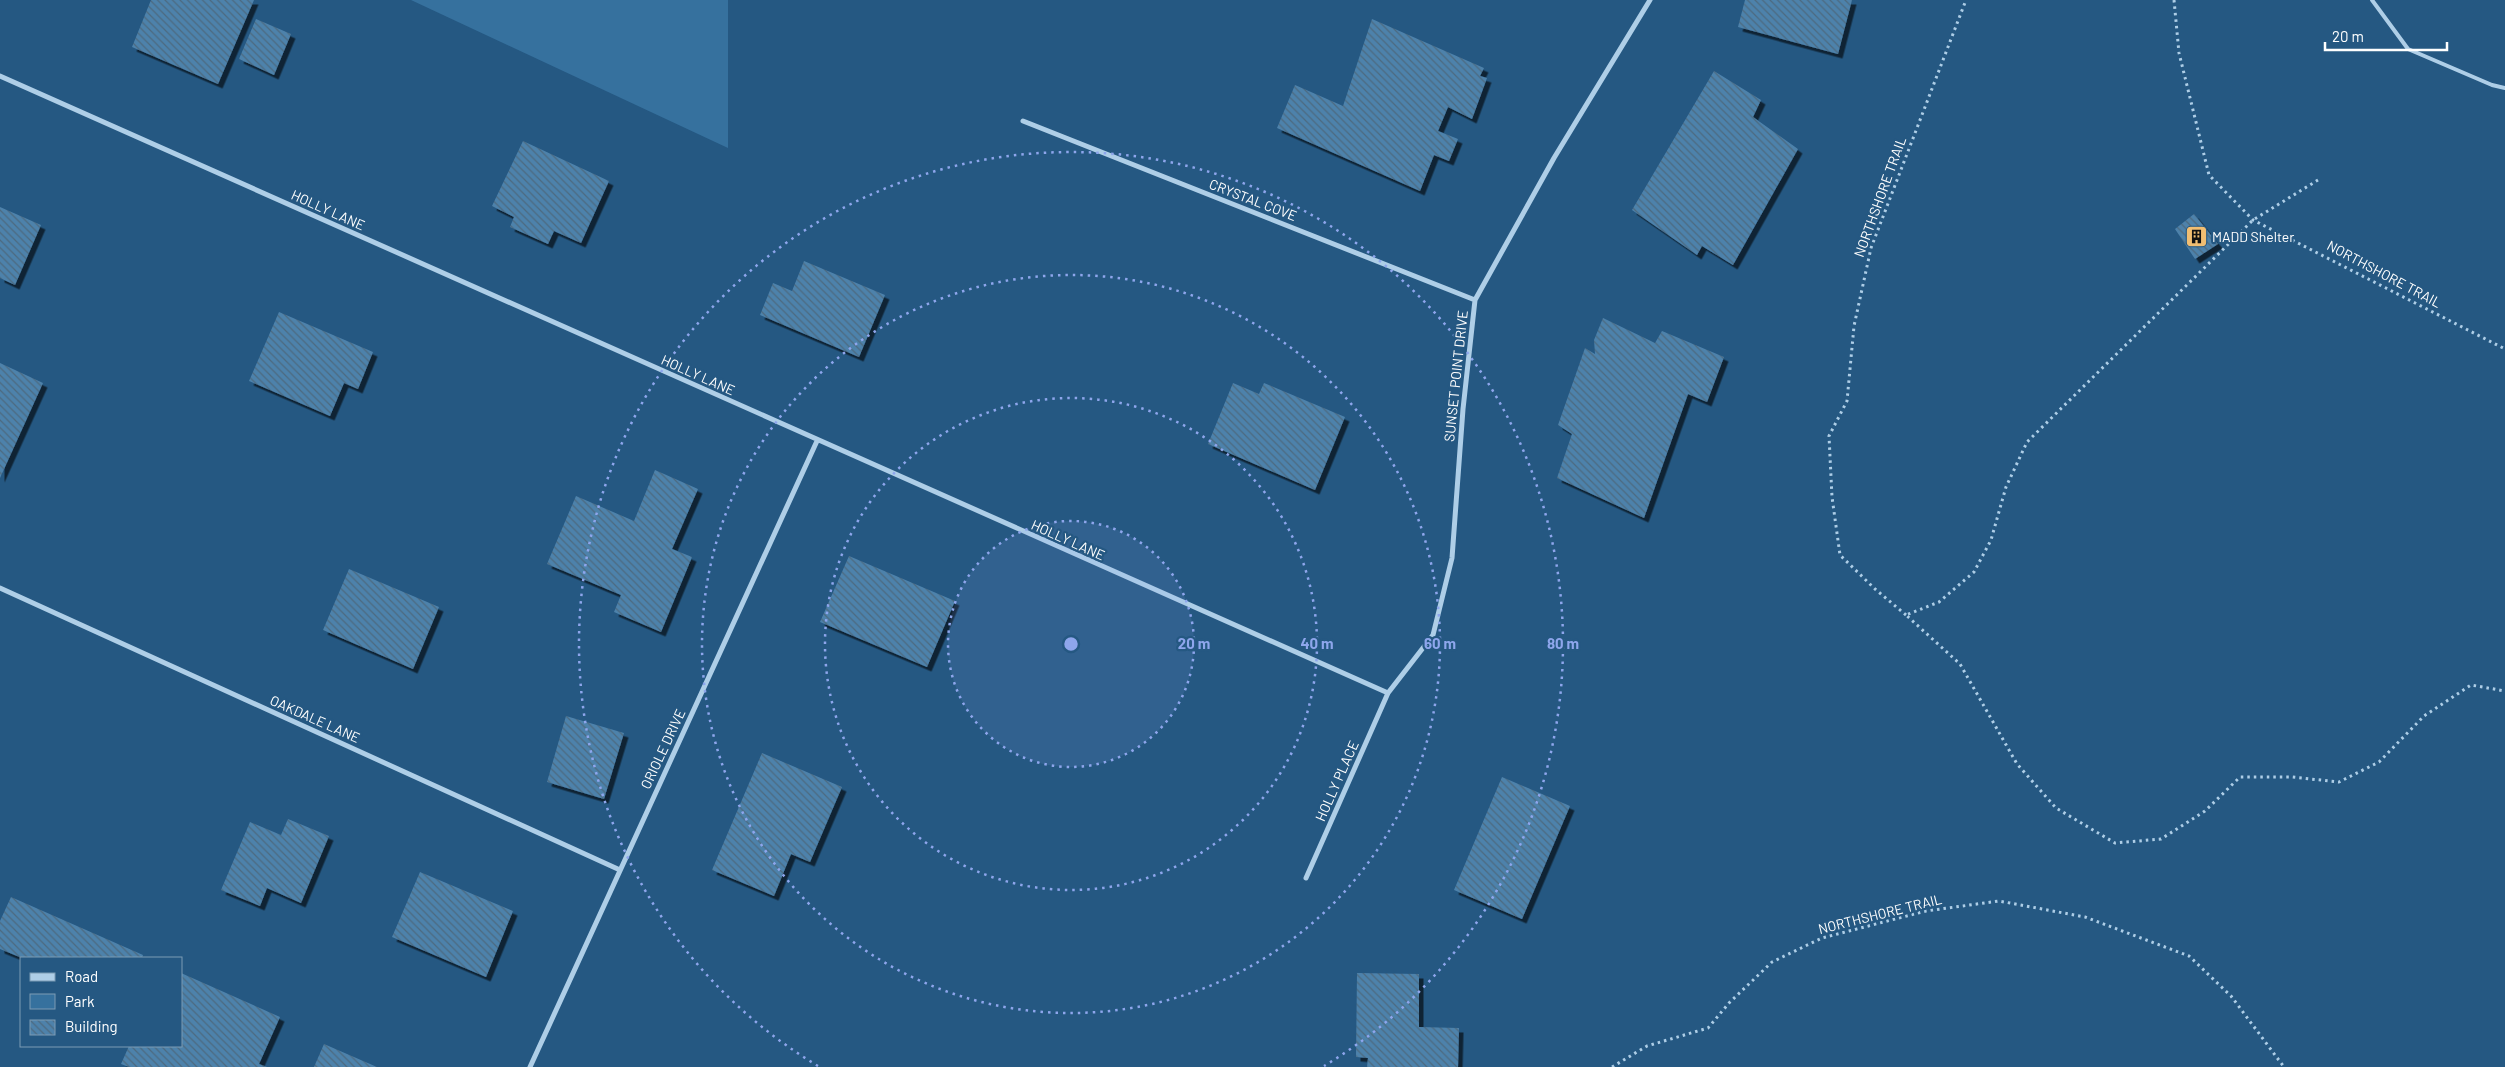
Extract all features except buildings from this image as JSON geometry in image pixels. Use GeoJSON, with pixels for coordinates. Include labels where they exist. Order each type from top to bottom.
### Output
{"type":"FeatureCollection","features":[{"type":"Feature","properties":{"kind":"street","name":"SUNSET POINT DRIVE"},"geometry":{"type":"LineString","coordinates":[[1388,693],[1432,635],[1452,558],[1463,408],[1475,300],[1554,158],[1650,0]]}},
{"type":"Feature","properties":{"kind":"street","name":"HOLLY LANE"},"geometry":{"type":"LineString","coordinates":[[0,76],[817,441],[1388,693]]}},
{"type":"Feature","properties":{"kind":"street","name":"CRYSTAL COVE"},"geometry":{"type":"LineString","coordinates":[[1023,121],[1475,300]]}},
{"type":"Feature","properties":{"kind":"street","name":"ORIOLE DRIVE"},"geometry":{"type":"LineString","coordinates":[[530,1067],[817,441]]}},
{"type":"Feature","properties":{"kind":"street","name":"OAKDALE LANE"},"geometry":{"type":"LineString","coordinates":[[0,588],[620,870]]}},
{"type":"Feature","properties":{"kind":"street","name":"HOLLY PLACE"},"geometry":{"type":"LineString","coordinates":[[1306,878],[1388,693]]}},
{"type":"Feature","properties":{"kind":"lane"},"geometry":{"type":"LineString","coordinates":[[2372,0],[2408,49],[2492,85],[2505,88]]}},
{"type":"Feature","properties":{"kind":"path","name":"NORTHSHORE TRAIL"},"geometry":{"type":"LineString","coordinates":[[1966,0],[1941,71],[1871,248],[1854,326],[1847,400],[1829,436],[1832,497],[1840,554],[1874,589],[1960,664],[2017,764],[2056,808],[2115,843],[2161,839],[2205,811],[2240,777],[2292,777],[2340,782],[2379,762],[2424,716],[2471,685],[2505,691]]}},
{"type":"Feature","properties":{"kind":"path","name":"NORTHSHORE TRAIL"},"geometry":{"type":"LineString","coordinates":[[2174,0],[2178,54],[2209,175],[2253,220],[2505,348]]}},
{"type":"Feature","properties":{"kind":"path"},"geometry":{"type":"LineString","coordinates":[[1906,615],[1939,602],[1974,572],[1991,540],[2006,487],[2027,442],[2253,220],[2318,180]]}},
{"type":"Feature","properties":{"kind":"path","name":"NORTHSHORE TRAIL"},"geometry":{"type":"LineString","coordinates":[[1612,1067],[1647,1046],[1708,1028],[1729,1003],[1772,962],[1822,938],[1926,911],[1999,901],[2085,917],[2189,956],[2230,996],[2284,1067]]}},
{"type":"Feature","properties":{"kind":"green space"},"geometry":{"type":"Polygon","coordinates":[[[411,0],[728,0],[728,148],[411,0]]]}},
{"type":"Feature","properties":{"kind":"place","name":"MADD Shelter"},"geometry":{"type":"Point","coordinates":[2196,237]}}]}
